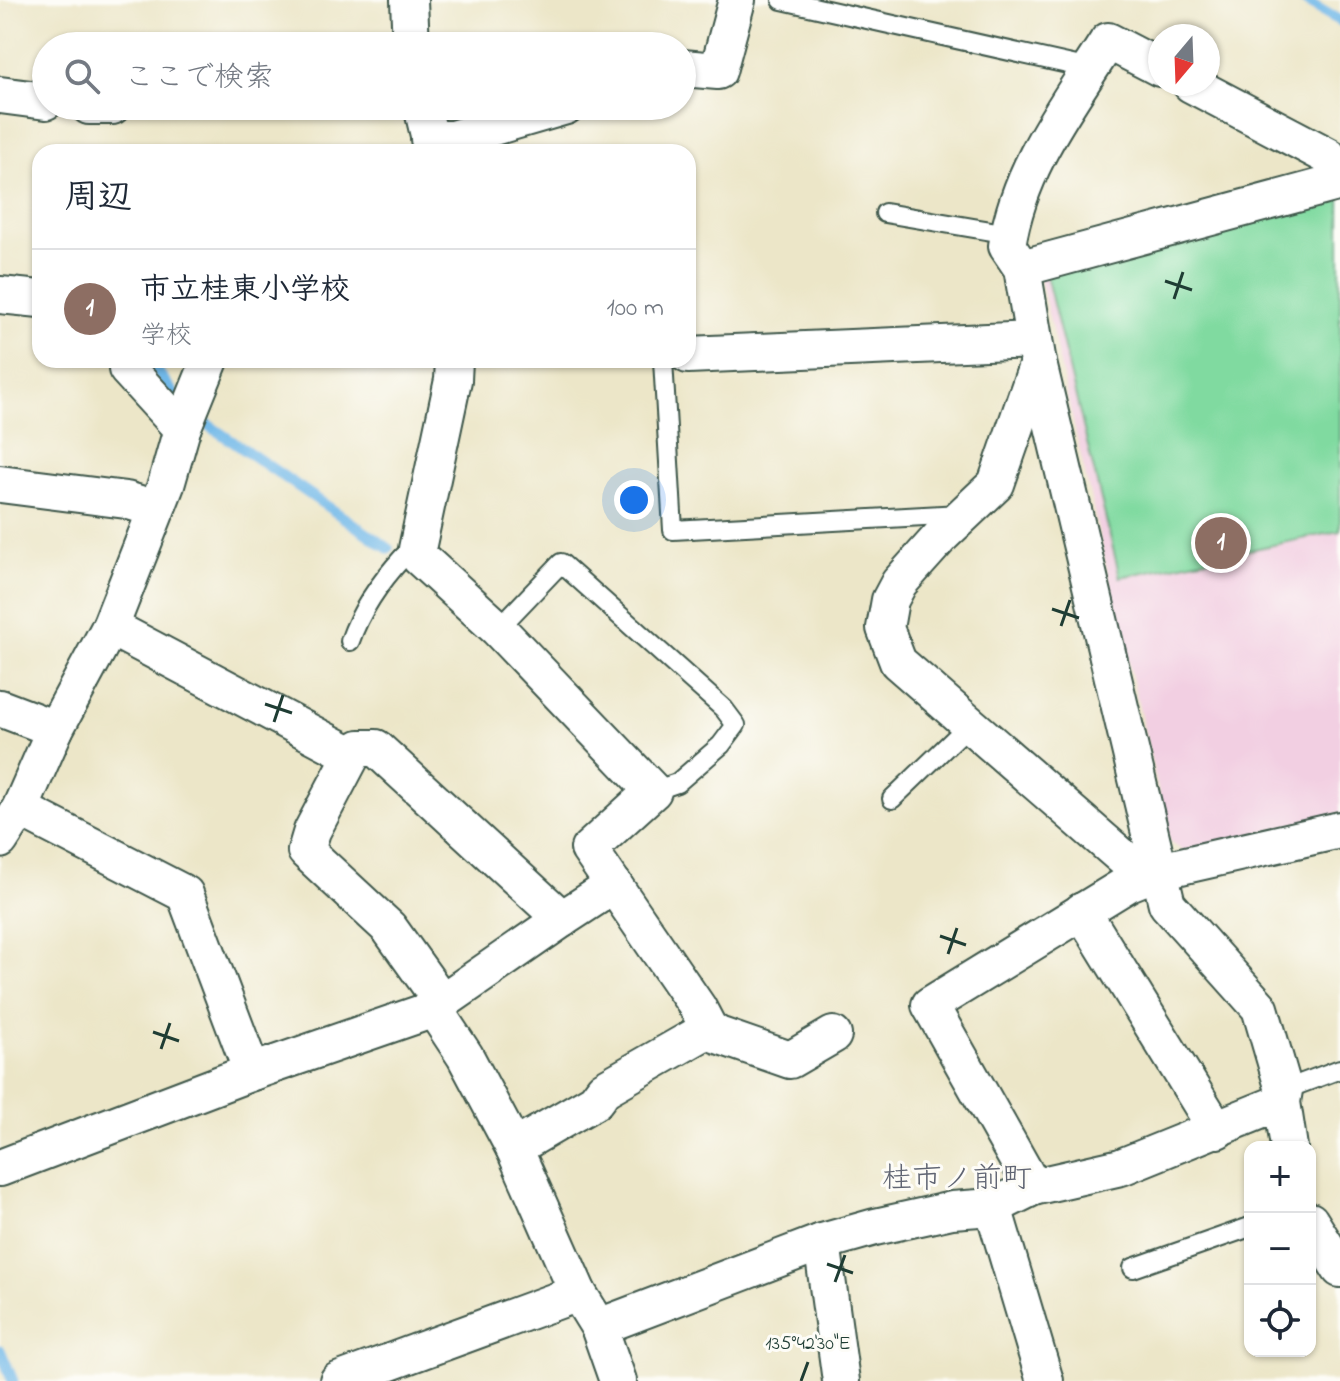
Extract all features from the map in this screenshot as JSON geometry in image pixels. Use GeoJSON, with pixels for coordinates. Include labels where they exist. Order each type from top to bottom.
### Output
{"type":"FeatureCollection","features":[{"type":"Feature","properties":{"kind":"street"},"geometry":{"type":"LineString","coordinates":[[409,0],[410,32]]}},
{"type":"Feature","properties":{"kind":"street"},"geometry":{"type":"LineString","coordinates":[[696,69],[718,71],[737,0]]}},
{"type":"Feature","properties":{"kind":"street"},"geometry":{"type":"LineString","coordinates":[[1148,62],[1108,41],[1052,126],[1031,165],[1007,246],[1022,268],[1035,351],[1167,904],[1260,1008],[1283,1096],[1288,1141]]}},
{"type":"Feature","properties":{"kind":"street"},"geometry":{"type":"LineString","coordinates":[[0,95],[32,99]]}},
{"type":"Feature","properties":{"kind":"street"},"geometry":{"type":"LineString","coordinates":[[1022,268],[1333,184],[1339,174],[1328,156],[1214,96]]}},
{"type":"Feature","properties":{"kind":"street"},"geometry":{"type":"LineString","coordinates":[[428,132],[452,139],[518,120]]}},
{"type":"Feature","properties":{"kind":"street"},"geometry":{"type":"LineString","coordinates":[[0,295],[32,298]]}},
{"type":"Feature","properties":{"kind":"street"},"geometry":{"type":"LineString","coordinates":[[696,355],[1035,351]]}},
{"type":"Feature","properties":{"kind":"street"},"geometry":{"type":"LineString","coordinates":[[1035,351],[996,484],[942,535],[899,583],[890,600],[885,628],[898,662],[969,725],[1128,862],[1159,871]]}},
{"type":"Feature","properties":{"kind":"street"},"geometry":{"type":"LineString","coordinates":[[127,368],[182,429]]}},
{"type":"Feature","properties":{"kind":"street"},"geometry":{"type":"LineString","coordinates":[[0,840],[20,809],[55,729],[110,627],[207,368]]}},
{"type":"Feature","properties":{"kind":"street"},"geometry":{"type":"LineString","coordinates":[[454,368],[417,549],[419,557],[498,629],[653,791],[589,849],[698,1008],[709,1029],[790,1060],[833,1035]]}},
{"type":"Feature","properties":{"kind":"street"},"geometry":{"type":"LineString","coordinates":[[0,484],[126,500],[156,509]]}},
{"type":"Feature","properties":{"kind":"street"},"geometry":{"type":"LineString","coordinates":[[110,627],[352,755]]}},
{"type":"Feature","properties":{"kind":"street"},"geometry":{"type":"LineString","coordinates":[[0,708],[55,729]]}},
{"type":"Feature","properties":{"kind":"street"},"geometry":{"type":"LineString","coordinates":[[562,919],[376,748],[360,748],[352,755],[312,831],[306,851],[389,928],[438,1006],[514,1148],[578,1293],[599,1327],[618,1381]]}},
{"type":"Feature","properties":{"kind":"street"},"geometry":{"type":"LineString","coordinates":[[20,809],[185,894],[252,1072]]}},
{"type":"Feature","properties":{"kind":"street"},"geometry":{"type":"LineString","coordinates":[[1033,1187],[930,1005],[1129,883],[1159,871],[1340,830]]}},
{"type":"Feature","properties":{"kind":"street"},"geometry":{"type":"LineString","coordinates":[[0,1168],[252,1072],[438,1006],[614,885]]}},
{"type":"Feature","properties":{"kind":"street"},"geometry":{"type":"LineString","coordinates":[[1082,911],[1217,1130]]}},
{"type":"Feature","properties":{"kind":"street"},"geometry":{"type":"LineString","coordinates":[[514,1148],[595,1101],[604,1089],[709,1029]]}},
{"type":"Feature","properties":{"kind":"street"},"geometry":{"type":"LineString","coordinates":[[599,1327],[822,1242],[952,1210],[993,1207],[1033,1187],[1121,1167],[1217,1130],[1283,1096]]}},
{"type":"Feature","properties":{"kind":"street"},"geometry":{"type":"LineString","coordinates":[[993,1207],[1045,1381]]}},
{"type":"Feature","properties":{"kind":"street"},"geometry":{"type":"LineString","coordinates":[[1316,1231],[1340,1269]]}},
{"type":"Feature","properties":{"kind":"street"},"geometry":{"type":"LineString","coordinates":[[822,1242],[841,1381]]}},
{"type":"Feature","properties":{"kind":"street"},"geometry":{"type":"LineString","coordinates":[[338,1381],[578,1293]]}},
{"type":"Feature","properties":{"kind":"lane"},"geometry":{"type":"LineString","coordinates":[[782,0],[1090,69]]}},
{"type":"Feature","properties":{"kind":"lane"},"geometry":{"type":"LineString","coordinates":[[885,213],[1009,234]]}},
{"type":"Feature","properties":{"kind":"lane"},"geometry":{"type":"LineString","coordinates":[[663,368],[673,530],[966,514]]}},
{"type":"Feature","properties":{"kind":"lane"},"geometry":{"type":"LineString","coordinates":[[350,641],[357,621],[388,574],[404,556],[419,557]]}},
{"type":"Feature","properties":{"kind":"lane"},"geometry":{"type":"LineString","coordinates":[[498,629],[561,563],[724,709],[736,725],[721,745],[677,783],[653,791]]}},
{"type":"Feature","properties":{"kind":"lane"},"geometry":{"type":"LineString","coordinates":[[892,799],[969,725]]}},
{"type":"Feature","properties":{"kind":"lane"},"geometry":{"type":"LineString","coordinates":[[1283,1096],[1340,1069]]}},
{"type":"Feature","properties":{"kind":"lane"},"geometry":{"type":"LineString","coordinates":[[1133,1268],[1244,1229]]}},
{"type":"Feature","properties":{"kind":"shaded area"},"geometry":{"type":"Polygon","coordinates":[[[1340,192],[1340,813],[1185,852],[1170,842],[1039,274],[1340,192]]]}},
{"type":"Feature","properties":{"kind":"green space"},"geometry":{"type":"Polygon","coordinates":[[[1340,197],[1340,531],[1120,577],[1046,275],[1340,197]]]}},
{"type":"Feature","properties":{"kind":"waterway"},"geometry":{"type":"LineString","coordinates":[[1304,0],[1340,21]]}},
{"type":"Feature","properties":{"kind":"waterway"},"geometry":{"type":"LineString","coordinates":[[155,368],[179,401]]}},
{"type":"Feature","properties":{"kind":"waterway"},"geometry":{"type":"LineString","coordinates":[[194,415],[388,548]]}},
{"type":"Feature","properties":{"kind":"waterway"},"geometry":{"type":"LineString","coordinates":[[0,1350],[13,1381]]}},
{"type":"Feature","properties":{"kind":"place","name":"市立桂東小学校"},"geometry":{"type":"Point","coordinates":[1221,543]}},
{"type":"Feature","properties":{"kind":"district","name":"桂市ノ前町"},"geometry":{"type":"Point","coordinates":[957,1177]}}]}
